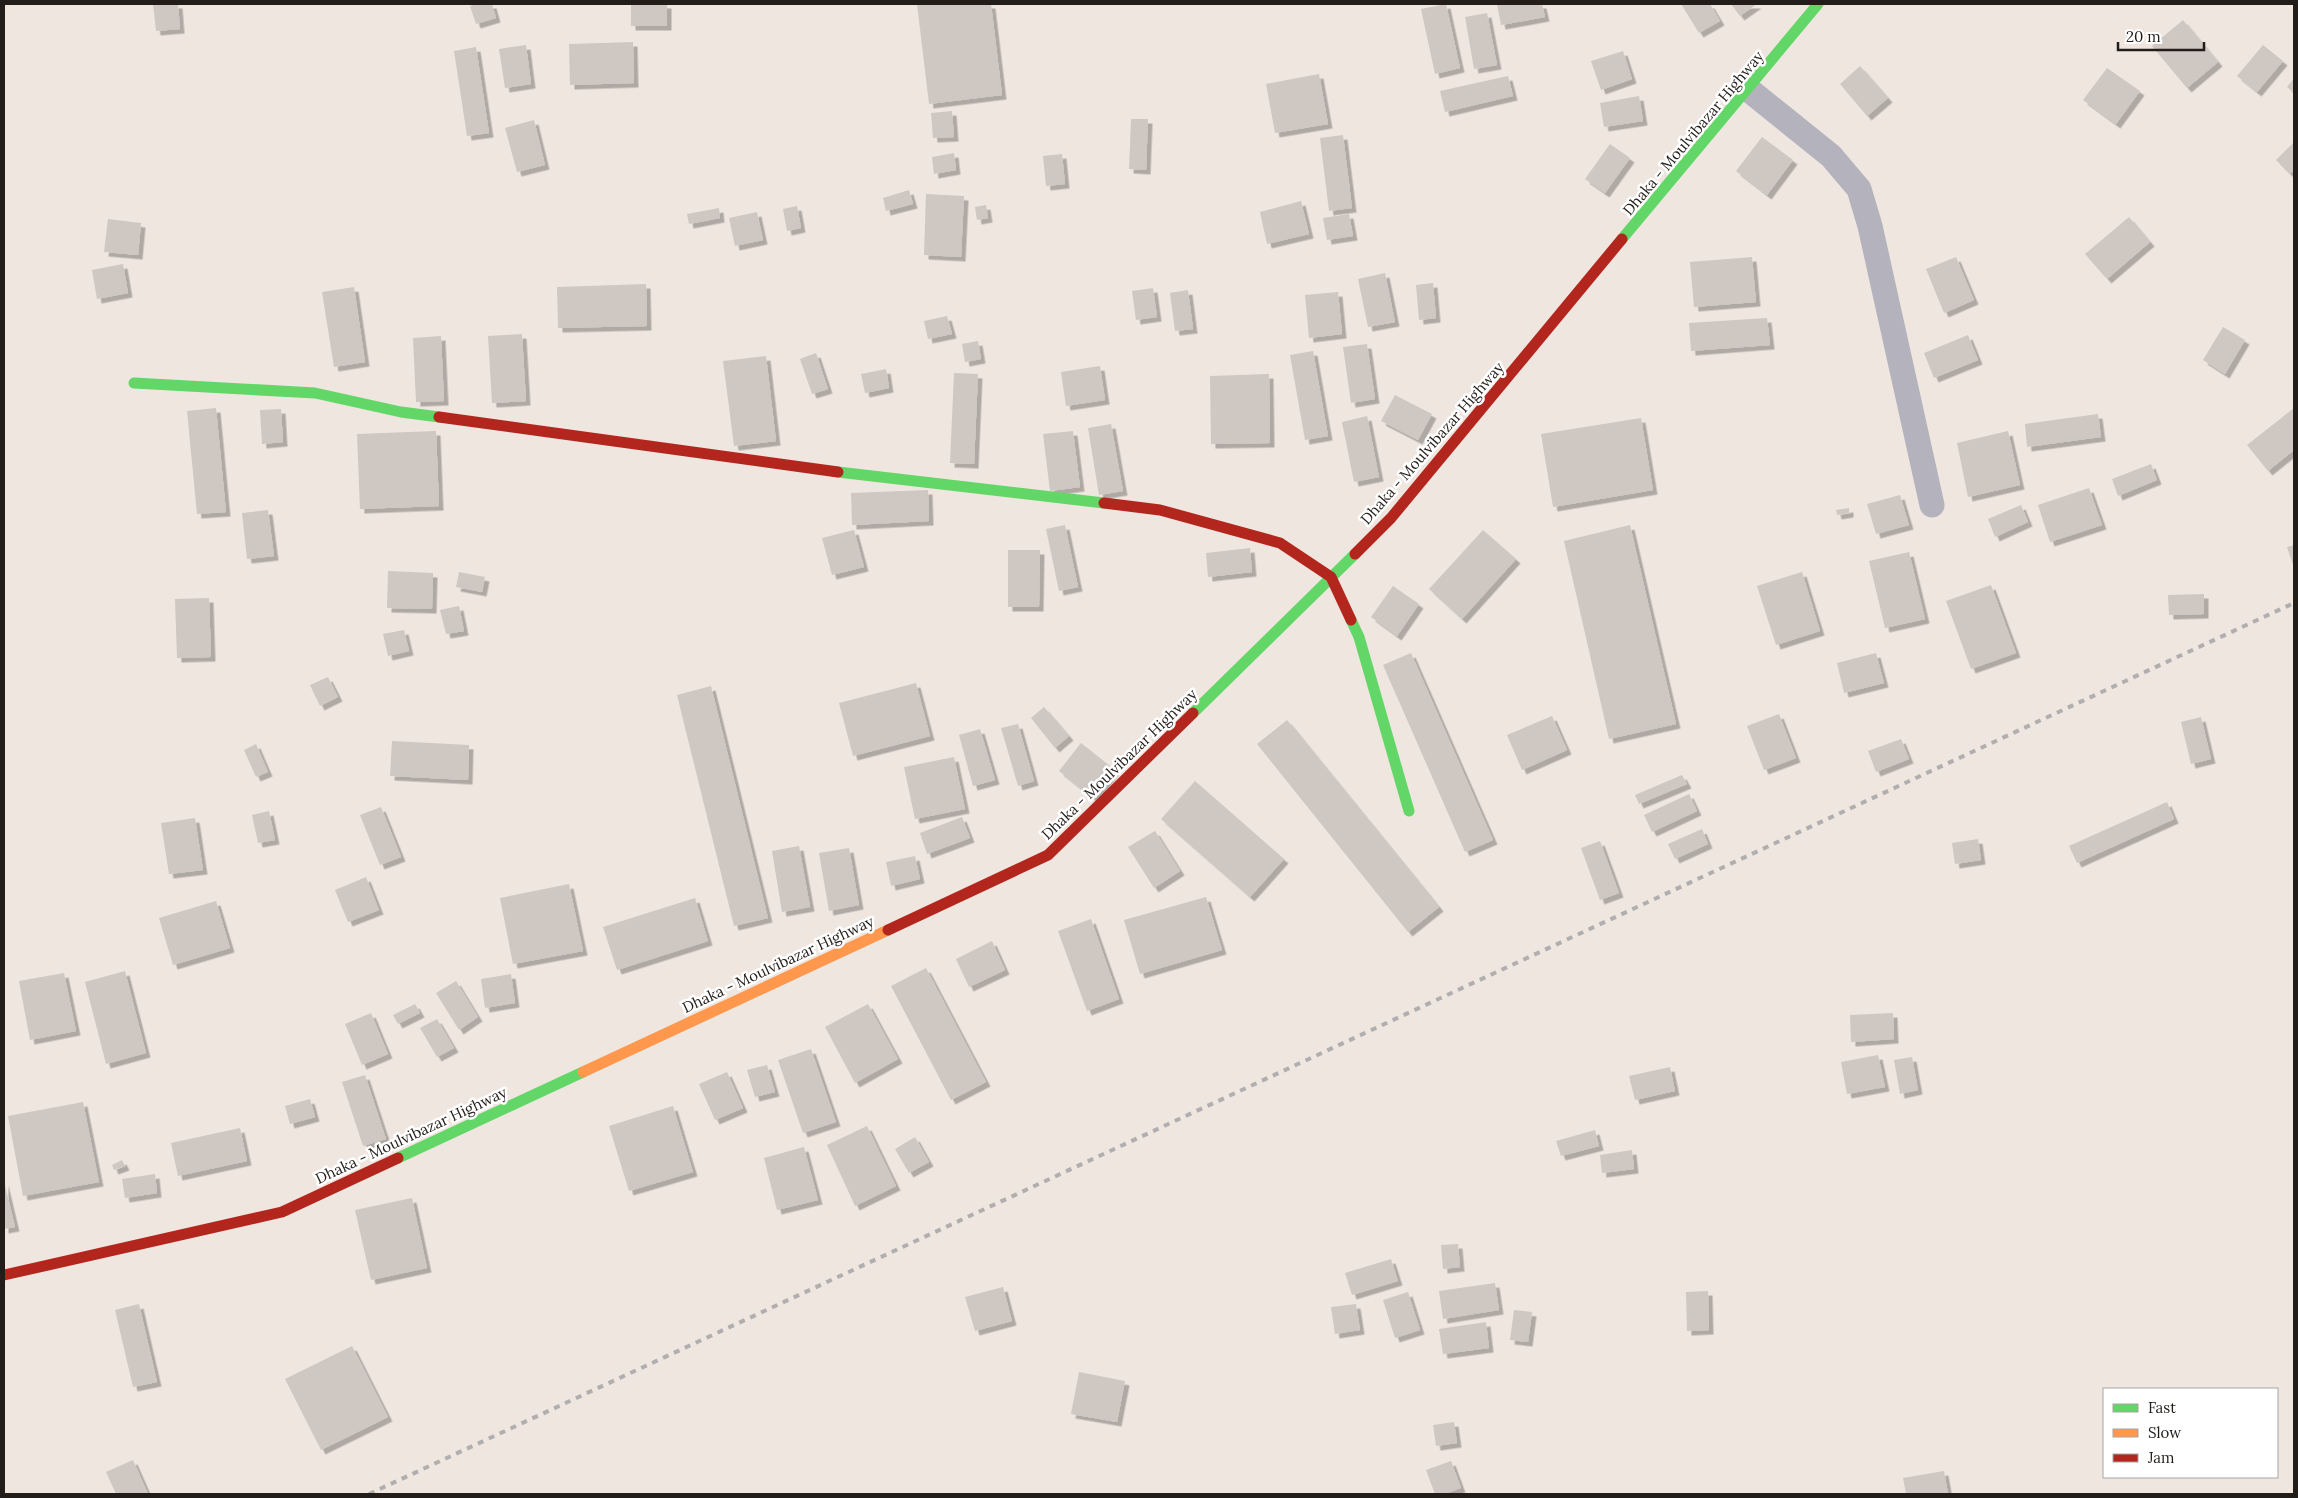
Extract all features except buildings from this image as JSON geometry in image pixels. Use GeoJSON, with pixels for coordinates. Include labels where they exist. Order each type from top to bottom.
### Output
{"type":"FeatureCollection","features":[{"type":"Feature","properties":{"kind":"main road","name":"Dhaka - Moulvibazar Highway"},"geometry":{"type":"LineString","coordinates":[[4,1275],[282,1212],[1048,855],[1391,518],[1749,90],[1818,4]]}},
{"type":"Feature","properties":{"kind":"main road"},"geometry":{"type":"LineString","coordinates":[[134,383],[314,393],[401,412],[450,419],[838,472],[1160,510],[1280,543],[1331,577],[1359,637],[1409,811]]}},
{"type":"Feature","properties":{"kind":"street"},"geometry":{"type":"LineString","coordinates":[[1749,90],[1831,156],[1859,190],[1870,226],[1932,505]]}},
{"type":"Feature","properties":{"kind":"railway"},"geometry":{"type":"LineString","coordinates":[[369,1494],[2294,603]]}},
{"type":"Feature","properties":{"kind":"traffic: fast"},"geometry":{"type":"LineString","coordinates":[[1622,239],[1818,4]]}},
{"type":"Feature","properties":{"kind":"traffic: fast"},"geometry":{"type":"LineString","coordinates":[[134,383],[315,393],[401,412],[439,417]]}},
{"type":"Feature","properties":{"kind":"traffic: fast"},"geometry":{"type":"LineString","coordinates":[[838,472],[1104,503]]}},
{"type":"Feature","properties":{"kind":"traffic: fast"},"geometry":{"type":"LineString","coordinates":[[1193,713],[1355,554]]}},
{"type":"Feature","properties":{"kind":"traffic: fast"},"geometry":{"type":"LineString","coordinates":[[1351,620],[1359,637],[1409,811]]}},
{"type":"Feature","properties":{"kind":"traffic: fast"},"geometry":{"type":"LineString","coordinates":[[398,1158],[583,1072]]}},
{"type":"Feature","properties":{"kind":"traffic: slow"},"geometry":{"type":"LineString","coordinates":[[583,1072],[888,930]]}},
{"type":"Feature","properties":{"kind":"traffic: jam"},"geometry":{"type":"LineString","coordinates":[[1355,554],[1391,518],[1622,239]]}},
{"type":"Feature","properties":{"kind":"traffic: jam"},"geometry":{"type":"LineString","coordinates":[[439,417],[838,472]]}},
{"type":"Feature","properties":{"kind":"traffic: jam"},"geometry":{"type":"LineString","coordinates":[[1104,503],[1160,510],[1280,543],[1331,577],[1351,620]]}},
{"type":"Feature","properties":{"kind":"traffic: jam"},"geometry":{"type":"LineString","coordinates":[[888,930],[1048,855],[1193,713]]}},
{"type":"Feature","properties":{"kind":"traffic: jam"},"geometry":{"type":"LineString","coordinates":[[4,1275],[282,1212],[398,1158]]}}]}
